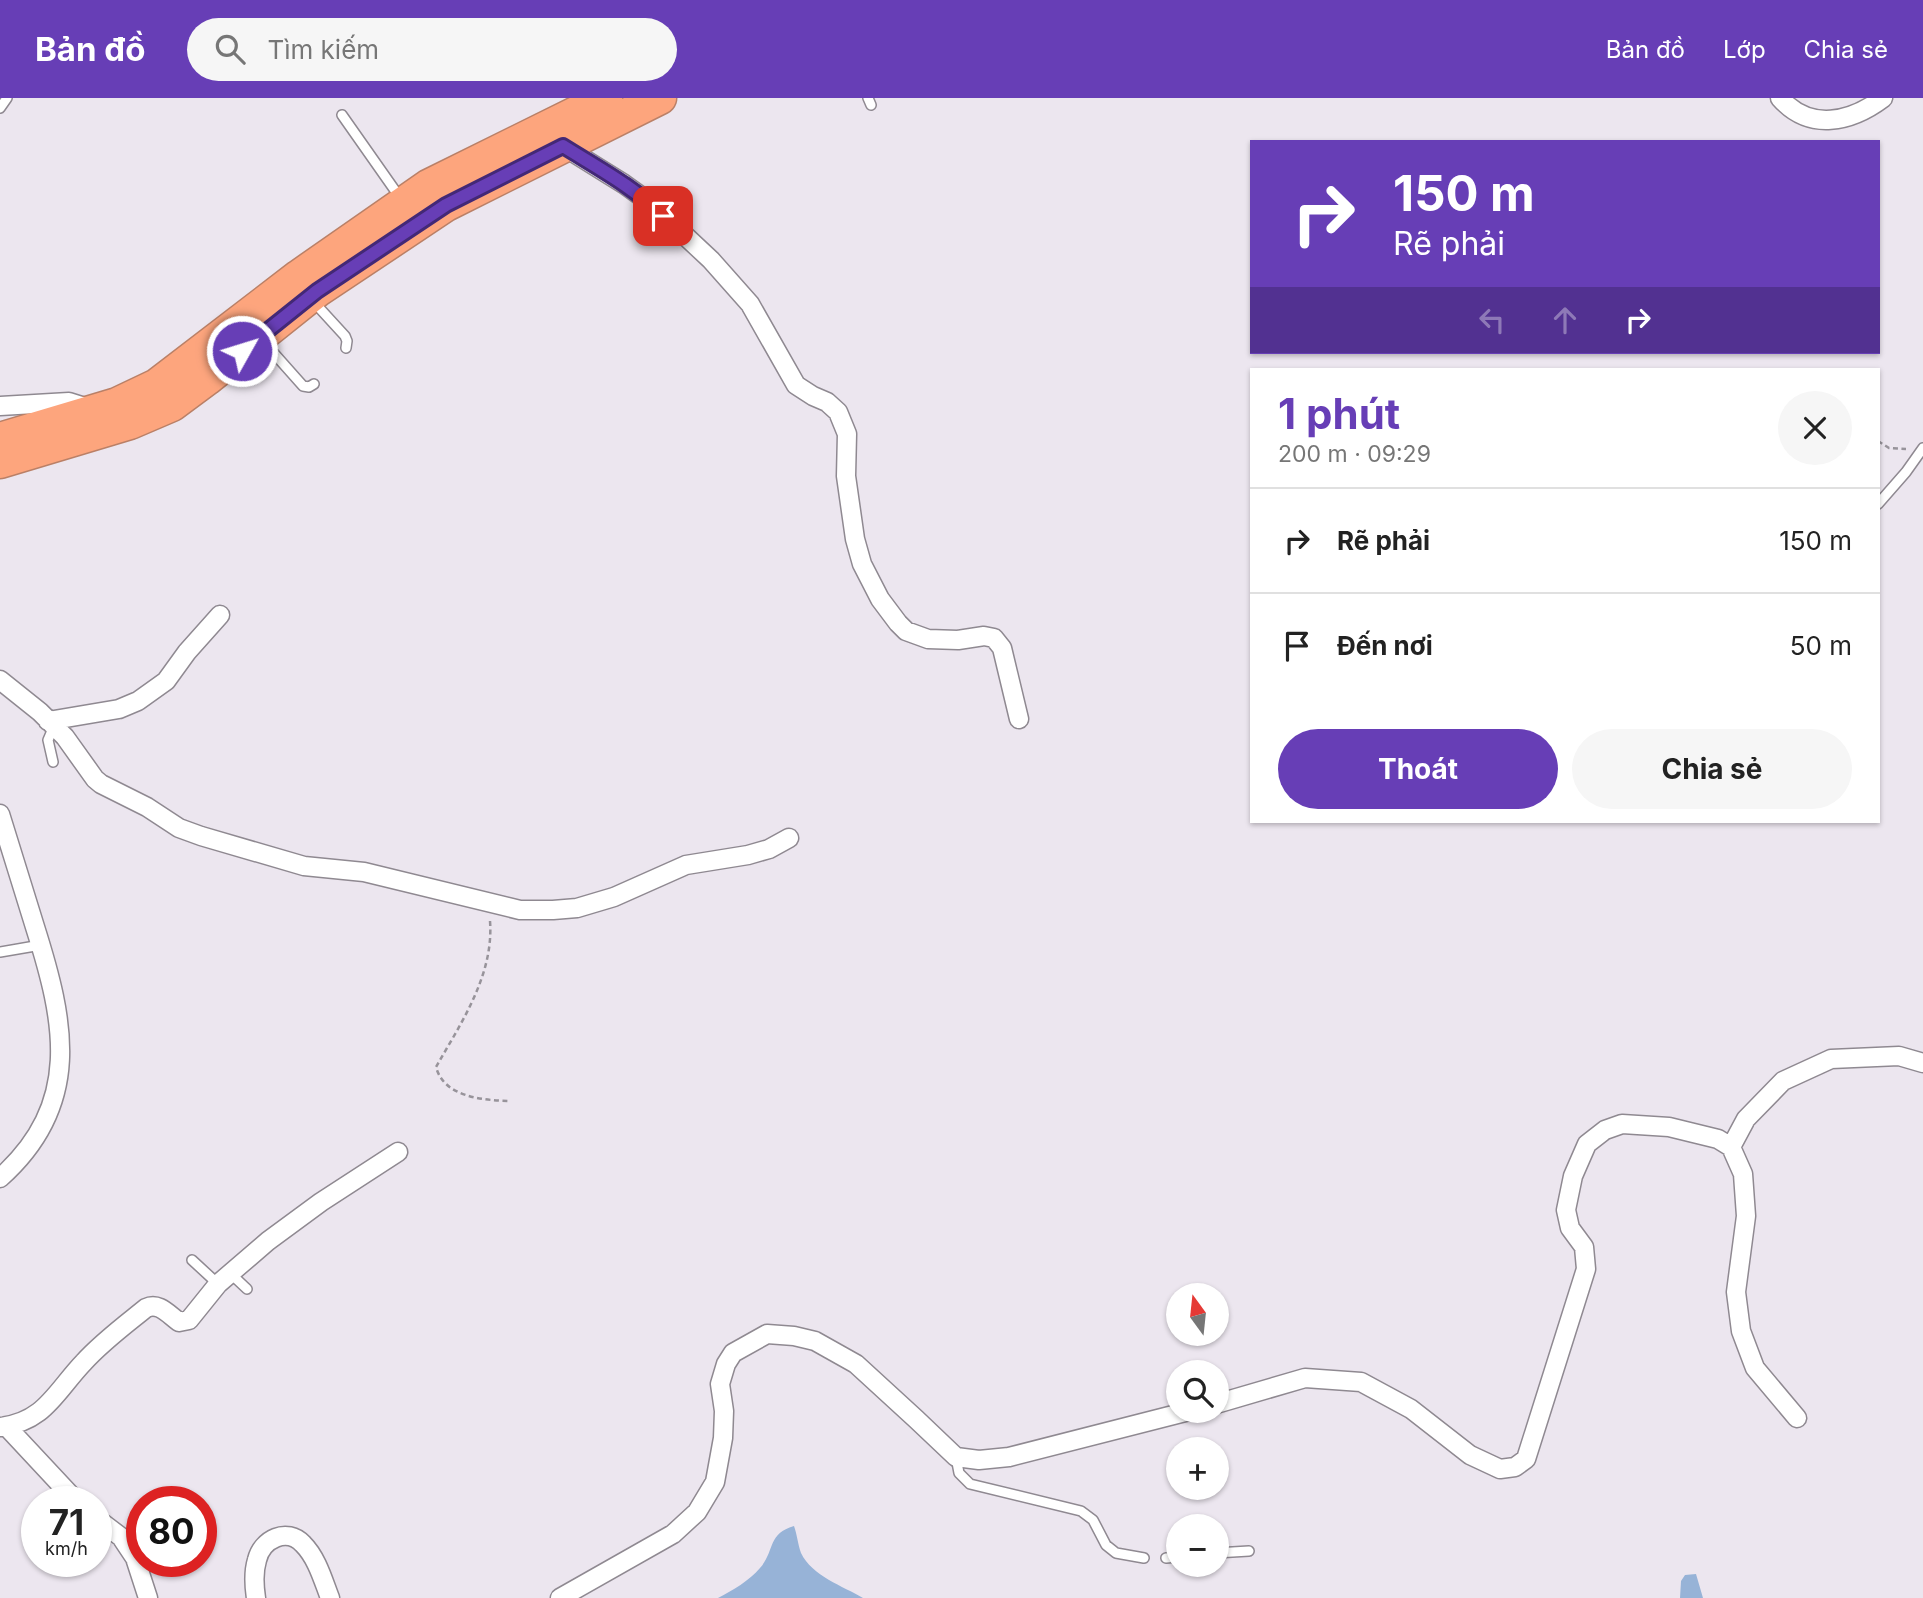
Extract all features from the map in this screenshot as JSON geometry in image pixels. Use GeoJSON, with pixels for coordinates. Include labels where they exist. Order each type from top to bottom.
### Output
{"type":"FeatureCollection","features":[{"type":"Feature","properties":{"kind":"highway"},"geometry":{"type":"LineString","coordinates":[[0,439],[97,422],[130,423],[172,405],[208,379],[411,213],[428,186],[606,98]]}},
{"type":"Feature","properties":{"kind":"highway"},"geometry":{"type":"LineString","coordinates":[[0,462],[97,422],[117,404],[157,385],[299,276],[411,213],[446,205],[660,98]]}},
{"type":"Feature","properties":{"kind":"street"},"geometry":{"type":"LineString","coordinates":[[1780,98],[1788,107],[1814,119],[1836,121],[1852,117],[1883,98]]}},
{"type":"Feature","properties":{"kind":"street"},"geometry":{"type":"LineString","coordinates":[[563,146],[649,202],[711,260],[750,304],[796,385],[827,402],[838,412],[847,434],[846,476],[855,539],[862,564],[875,590],[906,631],[928,639],[958,640],[984,636],[994,638],[1002,648],[1019,719]]}},
{"type":"Feature","properties":{"kind":"street"},"geometry":{"type":"LineString","coordinates":[[0,406],[69,402],[81,405],[97,422]]}},
{"type":"Feature","properties":{"kind":"street"},"geometry":{"type":"LineString","coordinates":[[51,723],[119,709],[138,701],[166,681],[220,615]]}},
{"type":"Feature","properties":{"kind":"street"},"geometry":{"type":"LineString","coordinates":[[0,680],[65,737],[101,784],[147,807],[179,828],[304,866],[364,872],[520,909],[553,910],[577,908],[614,897],[686,865],[748,855],[769,849],[789,838]]}},
{"type":"Feature","properties":{"kind":"street"},"geometry":{"type":"LineString","coordinates":[[0,814],[51,978],[60,1027],[59,1081],[53,1104],[40,1133],[19,1161],[0,1178]]}},
{"type":"Feature","properties":{"kind":"street"},"geometry":{"type":"LineString","coordinates":[[1731,1147],[1746,1119],[1783,1080],[1831,1059],[1899,1056],[1923,1063]]}},
{"type":"Feature","properties":{"kind":"street"},"geometry":{"type":"LineString","coordinates":[[1229,1400],[1305,1378],[1361,1382],[1411,1409],[1470,1455],[1500,1469],[1515,1467],[1526,1459],[1586,1269],[1584,1247],[1570,1228],[1566,1210],[1573,1176],[1587,1144],[1605,1130],[1622,1124],[1669,1127],[1718,1139],[1731,1147],[1743,1174],[1746,1216],[1736,1292],[1741,1331],[1755,1368],[1797,1418]]}},
{"type":"Feature","properties":{"kind":"street"},"geometry":{"type":"LineString","coordinates":[[61,1486],[3,1426],[34,1417],[51,1403],[83,1362],[146,1308],[158,1306],[179,1322],[189,1320],[224,1278],[268,1241],[321,1202],[398,1152]]}},
{"type":"Feature","properties":{"kind":"street"},"geometry":{"type":"LineString","coordinates":[[560,1598],[673,1534],[697,1512],[715,1482],[723,1438],[724,1411],[720,1384],[726,1364],[733,1353],[767,1334],[815,1341],[856,1364],[956,1457],[979,1460],[1009,1457],[1166,1417]]}},
{"type":"Feature","properties":{"kind":"street"},"geometry":{"type":"LineString","coordinates":[[112,1530],[121,1537],[135,1558],[148,1598]]}},
{"type":"Feature","properties":{"kind":"street"},"geometry":{"type":"LineString","coordinates":[[256,1598],[254,1580],[257,1556],[267,1542],[279,1535],[292,1535],[304,1544],[313,1558],[330,1598]]}},
{"type":"Feature","properties":{"kind":"lane"},"geometry":{"type":"LineString","coordinates":[[0,108],[7,98]]}},
{"type":"Feature","properties":{"kind":"lane"},"geometry":{"type":"LineString","coordinates":[[342,115],[411,213]]}},
{"type":"Feature","properties":{"kind":"lane"},"geometry":{"type":"LineString","coordinates":[[309,297],[345,335],[346,348]]}},
{"type":"Feature","properties":{"kind":"lane"},"geometry":{"type":"LineString","coordinates":[[259,337],[303,386],[314,384]]}},
{"type":"Feature","properties":{"kind":"lane"},"geometry":{"type":"LineString","coordinates":[[1880,502],[1923,448]]}},
{"type":"Feature","properties":{"kind":"lane"},"geometry":{"type":"LineString","coordinates":[[51,723],[48,740],[52,762]]}},
{"type":"Feature","properties":{"kind":"lane"},"geometry":{"type":"LineString","coordinates":[[0,952],[41,945]]}},
{"type":"Feature","properties":{"kind":"lane"},"geometry":{"type":"LineString","coordinates":[[192,1260],[247,1289]]}},
{"type":"Feature","properties":{"kind":"lane"},"geometry":{"type":"LineString","coordinates":[[956,1457],[959,1473],[970,1484],[1081,1511],[1093,1520],[1106,1545],[1116,1553],[1144,1558]]}},
{"type":"Feature","properties":{"kind":"lane"},"geometry":{"type":"LineString","coordinates":[[1229,1552],[1249,1550]]}},
{"type":"Feature","properties":{"kind":"path"},"geometry":{"type":"LineString","coordinates":[[1880,442],[1902,450],[1912,447]]}},
{"type":"Feature","properties":{"kind":"path"},"geometry":{"type":"LineString","coordinates":[[488,902],[491,933],[487,964],[469,1008],[436,1067],[438,1077],[448,1087],[483,1100],[508,1101]]}},
{"type":"Feature","properties":{"kind":"water"},"geometry":{"type":"Polygon","coordinates":[[[794,1526],[801,1553],[806,1561],[829,1580],[863,1598],[718,1598],[756,1573],[765,1562],[775,1538],[785,1529],[794,1526]]]}},
{"type":"Feature","properties":{"kind":"water"},"geometry":{"type":"Polygon","coordinates":[[[1696,1574],[1703,1598],[1680,1598],[1681,1581],[1685,1575],[1696,1574]]]}},
{"type":"Feature","properties":{"kind":"route"},"geometry":{"type":"LineString","coordinates":[[242,351],[317,291],[446,205],[563,146],[624,184],[663,216]]}}]}
